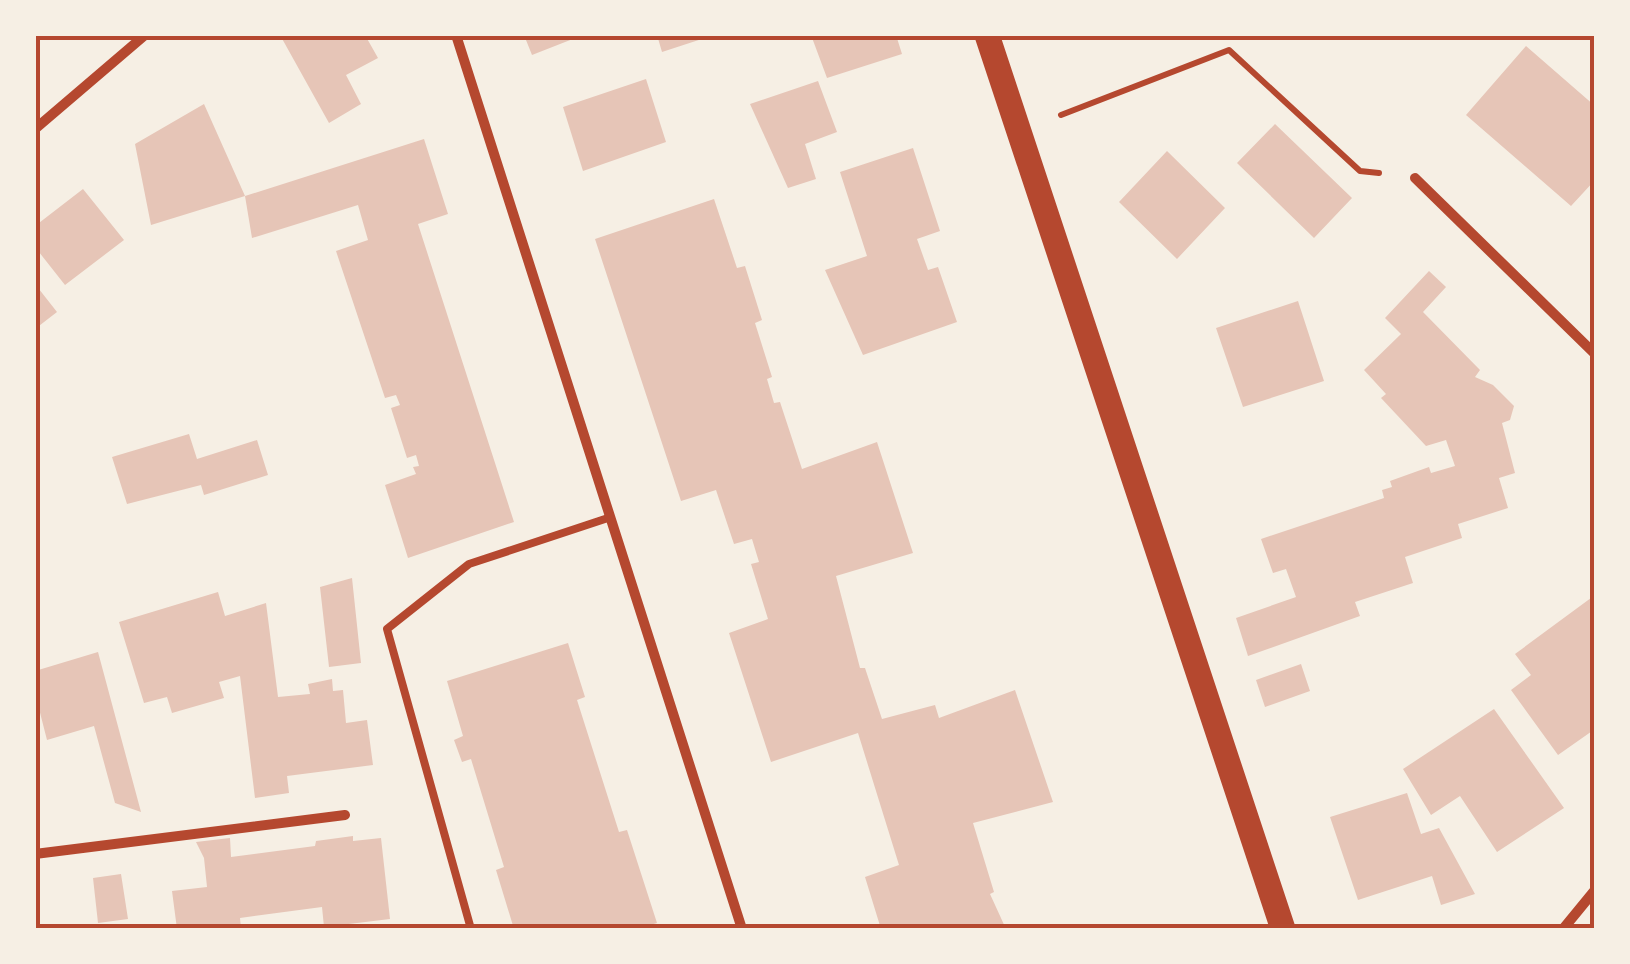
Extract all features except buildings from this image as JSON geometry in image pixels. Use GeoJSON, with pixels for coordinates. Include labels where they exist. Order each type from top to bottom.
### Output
{"type":"FeatureCollection","features":[{"type":"Feature","properties":{"kind":"main road"},"geometry":{"type":"LineString","coordinates":[[986,35],[1021,130],[1282,929]]}},
{"type":"Feature","properties":{"kind":"street"},"geometry":{"type":"LineString","coordinates":[[35,128],[145,35]]}},
{"type":"Feature","properties":{"kind":"street"},"geometry":{"type":"LineString","coordinates":[[456,35],[742,929]]}},
{"type":"Feature","properties":{"kind":"street"},"geometry":{"type":"LineString","coordinates":[[1415,178],[1595,354]]}},
{"type":"Feature","properties":{"kind":"street"},"geometry":{"type":"LineString","coordinates":[[35,854],[345,815]]}},
{"type":"Feature","properties":{"kind":"street"},"geometry":{"type":"LineString","coordinates":[[1563,929],[1595,890]]}},
{"type":"Feature","properties":{"kind":"lane"},"geometry":{"type":"LineString","coordinates":[[471,929],[387,629],[468,564],[608,518]]}},
{"type":"Feature","properties":{"kind":"path"},"geometry":{"type":"LineString","coordinates":[[1021,130],[1229,50],[1360,171],[1415,178]]}}]}
